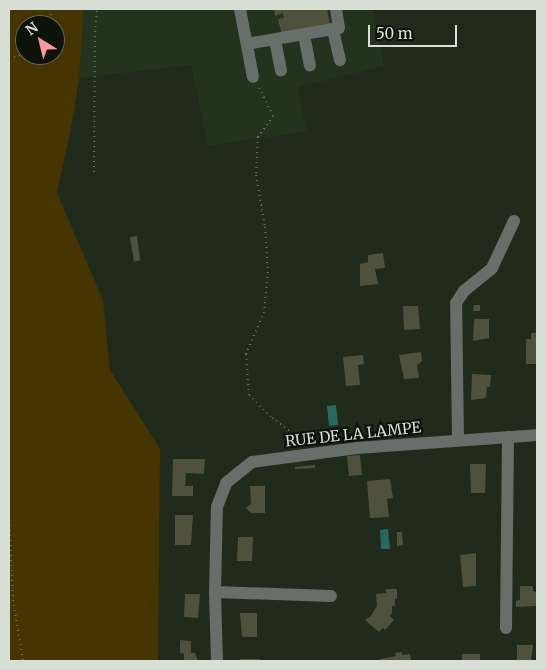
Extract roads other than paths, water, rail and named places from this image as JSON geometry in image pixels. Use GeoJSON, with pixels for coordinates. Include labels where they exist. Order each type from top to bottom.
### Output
{"type":"FeatureCollection","features":[{"type":"Feature","properties":{"kind":"street"},"geometry":{"type":"LineString","coordinates":[[240,9],[254,77]]}},
{"type":"Feature","properties":{"kind":"street"},"geometry":{"type":"LineString","coordinates":[[247,44],[339,28],[336,9]]}},
{"type":"Feature","properties":{"kind":"street"},"geometry":{"type":"LineString","coordinates":[[333,30],[340,60]]}},
{"type":"Feature","properties":{"kind":"street"},"geometry":{"type":"LineString","coordinates":[[304,35],[310,66]]}},
{"type":"Feature","properties":{"kind":"street"},"geometry":{"type":"LineString","coordinates":[[275,40],[281,70]]}},
{"type":"Feature","properties":{"kind":"street"},"geometry":{"type":"LineString","coordinates":[[458,439],[456,303],[464,291],[492,268],[514,221]]}},
{"type":"Feature","properties":{"kind":"street","name":"RUE DE LA LAMPE"},"geometry":{"type":"LineString","coordinates":[[215,592],[217,507],[226,483],[252,462],[357,448],[458,439],[537,435]]}},
{"type":"Feature","properties":{"kind":"street"},"geometry":{"type":"LineString","coordinates":[[506,628],[508,437]]}},
{"type":"Feature","properties":{"kind":"street"},"geometry":{"type":"LineString","coordinates":[[217,661],[215,592],[331,596]]}},
{"type":"Feature","properties":{"kind":"water"},"geometry":{"type":"Polygon","coordinates":[[[336,405],[338,425],[329,426],[327,406],[336,405]]]}},
{"type":"Feature","properties":{"kind":"water"},"geometry":{"type":"Polygon","coordinates":[[[388,529],[390,549],[381,549],[380,530],[388,529]]]}}]}
